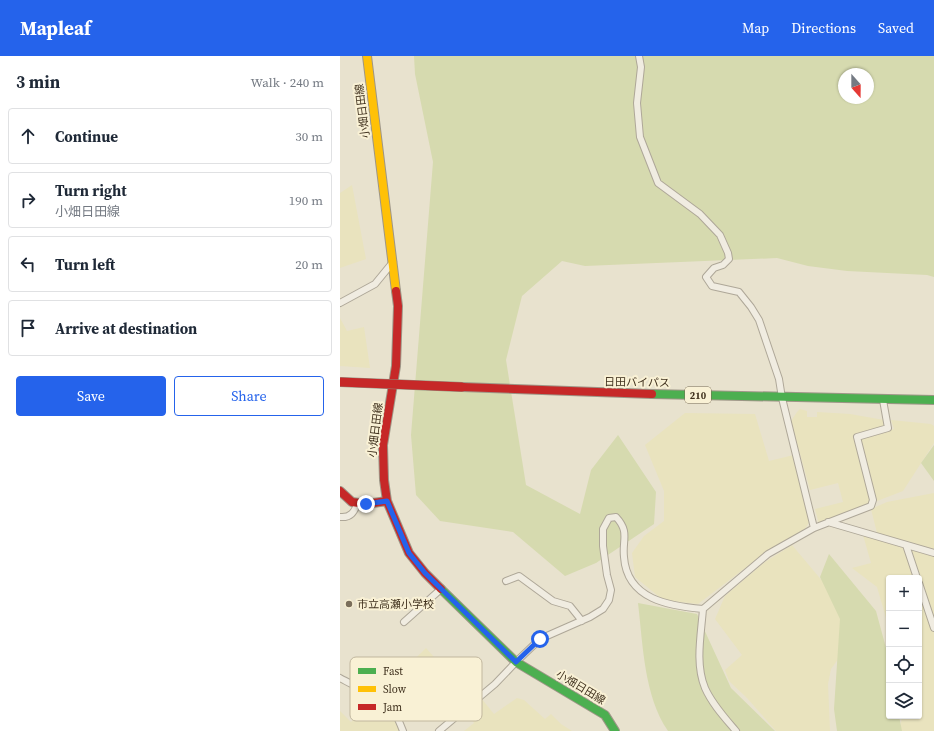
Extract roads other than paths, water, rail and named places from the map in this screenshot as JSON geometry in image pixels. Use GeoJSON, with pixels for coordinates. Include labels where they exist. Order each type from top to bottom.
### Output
{"type":"FeatureCollection","features":[{"type":"Feature","properties":{"kind":"main road","name":"小畑日田線"},"geometry":{"type":"LineString","coordinates":[[367,56],[398,306],[396,366],[383,445],[384,480],[387,501],[409,553],[425,573],[516,662],[605,716],[615,731]]}},
{"type":"Feature","properties":{"kind":"main road","name":"日田バイパス"},"geometry":{"type":"LineString","coordinates":[[340,382],[462,386],[598,393],[934,400]]}},
{"type":"Feature","properties":{"kind":"main road"},"geometry":{"type":"LineString","coordinates":[[340,491],[352,502],[366,504],[387,501]]}},
{"type":"Feature","properties":{"kind":"street"},"geometry":{"type":"LineString","coordinates":[[639,56],[641,67],[637,103],[640,137],[658,183],[700,214],[720,235],[729,259],[723,265],[714,268],[706,277],[712,286],[739,292],[759,320],[777,373],[814,528]]}},
{"type":"Feature","properties":{"kind":"street"},"geometry":{"type":"LineString","coordinates":[[340,303],[375,284],[393,262]]}},
{"type":"Feature","properties":{"kind":"street"},"geometry":{"type":"LineString","coordinates":[[736,731],[713,702],[705,688],[700,668],[699,650],[704,609],[768,554],[814,528],[872,506],[874,500],[857,437],[888,428],[883,400]]}},
{"type":"Feature","properties":{"kind":"street"},"geometry":{"type":"LineString","coordinates":[[340,517],[347,518],[353,514],[358,503]]}},
{"type":"Feature","properties":{"kind":"street"},"geometry":{"type":"LineString","coordinates":[[482,695],[540,639],[603,609],[609,600],[611,590],[604,553],[603,528],[609,518],[616,517],[622,523],[625,532],[624,558],[627,571],[632,582],[645,595],[661,603],[680,607],[704,609]]}},
{"type":"Feature","properties":{"kind":"street"},"geometry":{"type":"LineString","coordinates":[[828,522],[934,553]]}},
{"type":"Feature","properties":{"kind":"street"},"geometry":{"type":"LineString","coordinates":[[906,545],[916,575]]}},
{"type":"Feature","properties":{"kind":"street"},"geometry":{"type":"LineString","coordinates":[[506,581],[519,576],[553,601],[570,606],[582,620]]}},
{"type":"Feature","properties":{"kind":"street"},"geometry":{"type":"LineString","coordinates":[[404,622],[441,589]]}},
{"type":"Feature","properties":{"kind":"street"},"geometry":{"type":"LineString","coordinates":[[922,592],[934,628]]}},
{"type":"Feature","properties":{"kind":"street"},"geometry":{"type":"LineString","coordinates":[[340,678],[350,684]]}},
{"type":"Feature","properties":{"kind":"street"},"geometry":{"type":"LineString","coordinates":[[399,721],[403,731]]}},
{"type":"Feature","properties":{"kind":"street"},"geometry":{"type":"LineString","coordinates":[[439,731],[451,721]]}},
{"type":"Feature","properties":{"kind":"place","name":"市立高瀬小学校"},"geometry":{"type":"Point","coordinates":[349,604]}}]}
